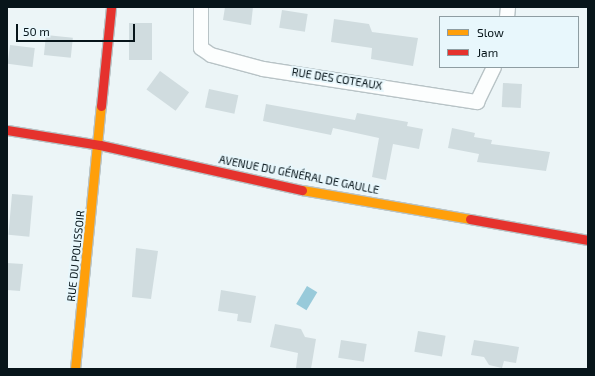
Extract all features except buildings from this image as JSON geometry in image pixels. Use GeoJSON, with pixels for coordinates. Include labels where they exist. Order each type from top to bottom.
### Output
{"type":"FeatureCollection","features":[{"type":"Feature","properties":{"kind":"main road","name":"RUE DU POLISSOIR"},"geometry":{"type":"LineString","coordinates":[[76,369],[100,145],[111,7]]}},
{"type":"Feature","properties":{"kind":"main road","name":"AVENUE DU GÉNÉRAL DE GAULLE"},"geometry":{"type":"LineString","coordinates":[[7,130],[100,145],[298,189],[588,240]]}},
{"type":"Feature","properties":{"kind":"street","name":"RUE DES COTEAUX"},"geometry":{"type":"LineString","coordinates":[[201,7],[202,48],[211,55],[263,69],[477,102],[494,68]]}},
{"type":"Feature","properties":{"kind":"water"},"geometry":{"type":"Polygon","coordinates":[[[307,286],[317,292],[306,310],[296,304],[307,286]]]}},
{"type":"Feature","properties":{"kind":"traffic: slow"},"geometry":{"type":"LineString","coordinates":[[75,369],[101,106]]}},
{"type":"Feature","properties":{"kind":"traffic: slow"},"geometry":{"type":"LineString","coordinates":[[302,190],[470,219]]}},
{"type":"Feature","properties":{"kind":"traffic: jam"},"geometry":{"type":"LineString","coordinates":[[101,106],[111,7]]}},
{"type":"Feature","properties":{"kind":"traffic: jam"},"geometry":{"type":"LineString","coordinates":[[7,130],[100,145],[302,190]]}},
{"type":"Feature","properties":{"kind":"traffic: jam"},"geometry":{"type":"LineString","coordinates":[[470,219],[588,240]]}}]}
